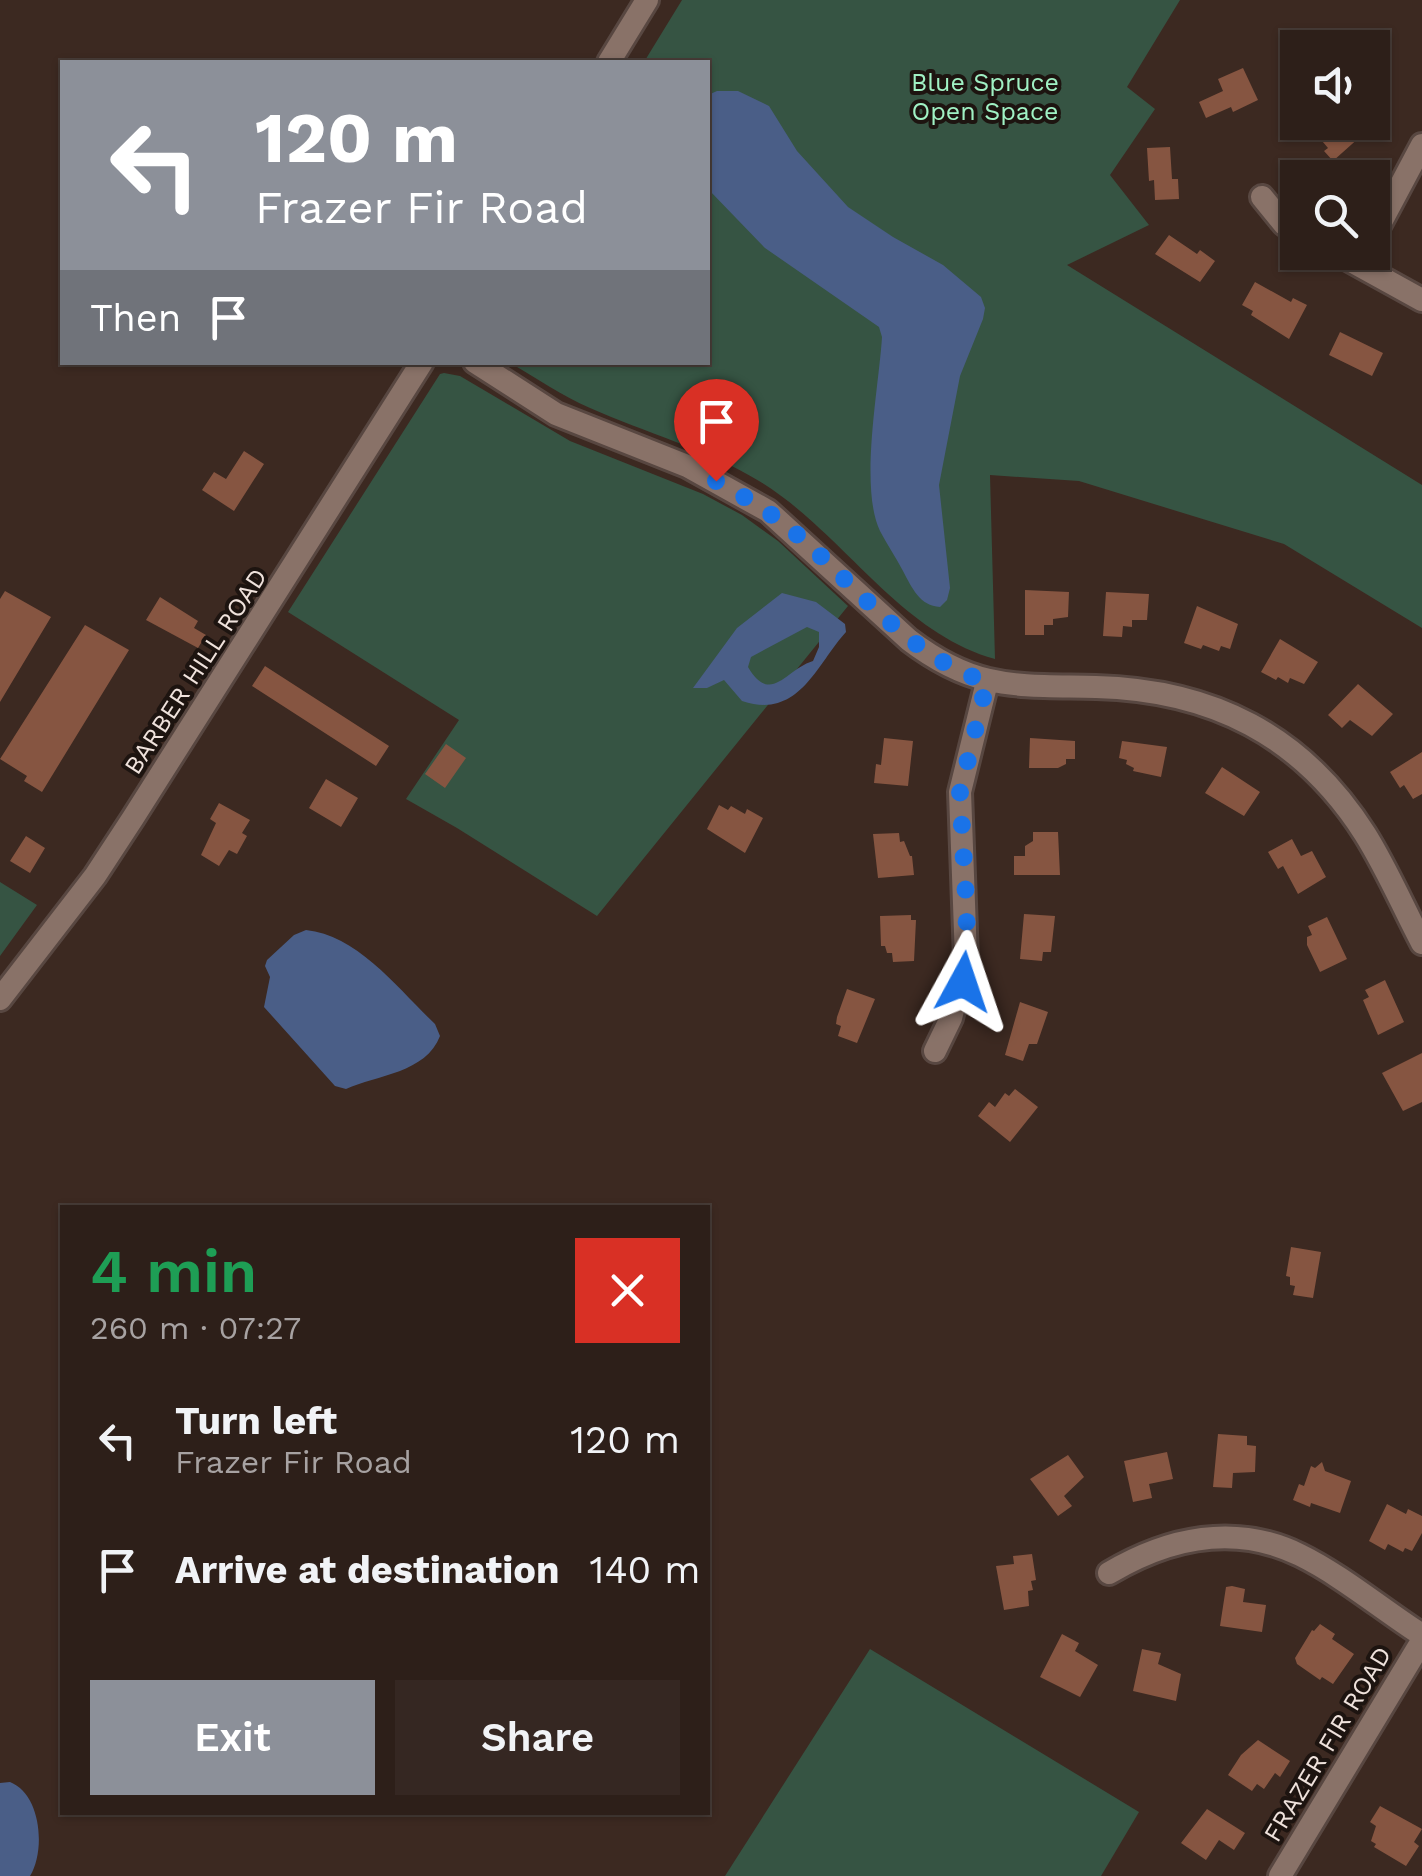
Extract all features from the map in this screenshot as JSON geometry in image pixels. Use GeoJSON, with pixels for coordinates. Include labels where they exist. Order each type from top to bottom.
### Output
{"type":"FeatureCollection","features":[{"type":"Feature","properties":{"kind":"street"},"geometry":{"type":"LineString","coordinates":[[610,60],[647,0]]}},
{"type":"Feature","properties":{"kind":"street"},"geometry":{"type":"LineString","coordinates":[[1390,206],[1422,145]]}},
{"type":"Feature","properties":{"kind":"street"},"geometry":{"type":"LineString","coordinates":[[1262,197],[1280,219]]}},
{"type":"Feature","properties":{"kind":"street"},"geometry":{"type":"LineString","coordinates":[[1378,270],[1422,300]]}},
{"type":"Feature","properties":{"kind":"street","name":"BARBER HILL ROAD"},"geometry":{"type":"LineString","coordinates":[[0,999],[134,818],[420,365]]}},
{"type":"Feature","properties":{"kind":"street"},"geometry":{"type":"LineString","coordinates":[[481,365],[556,414],[688,466],[748,498],[795,533],[920,649],[948,666],[987,682],[1148,690],[1186,697],[1242,719],[1296,755],[1352,815],[1422,943]]}},
{"type":"Feature","properties":{"kind":"street"},"geometry":{"type":"LineString","coordinates":[[935,1051],[951,1018],[966,959],[960,792],[987,682]]}},
{"type":"Feature","properties":{"kind":"street"},"geometry":{"type":"LineString","coordinates":[[1109,1573],[1145,1552],[1190,1539],[1255,1540],[1299,1555],[1422,1638]]}},
{"type":"Feature","properties":{"kind":"street","name":"FRAZER FIR ROAD"},"geometry":{"type":"LineString","coordinates":[[1280,1876],[1422,1638]]}},
{"type":"Feature","properties":{"kind":"green space","name":"Blue Spruce Open Space"},"geometry":{"type":"Polygon","coordinates":[[[682,0],[1180,0],[1127,87],[1155,109],[1110,175],[1149,225],[1067,265],[1422,485],[1422,628],[1284,544],[1079,481],[990,475],[995,659],[960,646],[929,627],[789,502],[759,481],[697,450],[580,403],[514,365],[710,365],[710,60],[645,60],[682,0]]]}},
{"type":"Feature","properties":{"kind":"green space"},"geometry":{"type":"Polygon","coordinates":[[[444,373],[460,376],[570,441],[703,494],[742,515],[778,541],[848,606],[597,916],[406,799],[459,720],[288,612],[444,373]]]}},
{"type":"Feature","properties":{"kind":"green space"},"geometry":{"type":"Polygon","coordinates":[[[0,882],[37,905],[0,956],[0,882]]]}},
{"type":"Feature","properties":{"kind":"green space"},"geometry":{"type":"Polygon","coordinates":[[[870,1649],[1139,1812],[1101,1876],[725,1876],[870,1649]]]}},
{"type":"Feature","properties":{"kind":"water"},"geometry":{"type":"Polygon","coordinates":[[[738,91],[769,106],[797,151],[848,207],[943,265],[981,297],[983,319],[960,376],[939,485],[950,588],[940,607],[922,600],[913,590],[880,531],[874,512],[871,463],[882,337],[879,327],[765,248],[710,191],[710,94],[738,91]]]}},
{"type":"Feature","properties":{"kind":"water"},"geometry":{"type":"Polygon","coordinates":[[[782,593],[816,602],[845,624],[846,632],[804,686],[778,703],[762,705],[742,701],[724,680],[707,688],[693,688],[737,628],[782,593]],[[807,627],[751,657],[748,667],[764,684],[779,682],[813,661],[819,647],[819,632],[807,627]]]}},
{"type":"Feature","properties":{"kind":"water"},"geometry":{"type":"Polygon","coordinates":[[[306,930],[325,934],[360,953],[435,1024],[440,1036],[424,1058],[346,1089],[335,1086],[264,1007],[270,977],[265,966],[267,960],[294,935],[306,930]]]}},
{"type":"Feature","properties":{"kind":"water"},"geometry":{"type":"Polygon","coordinates":[[[10,1782],[28,1798],[38,1824],[38,1852],[30,1876],[0,1876],[0,1783],[10,1782]]]}},
{"type":"Feature","properties":{"kind":"building"},"geometry":{"type":"Polygon","coordinates":[[[1243,68],[1258,100],[1233,112],[1231,107],[1206,118],[1199,102],[1223,91],[1218,79],[1243,68]]]}},
{"type":"Feature","properties":{"kind":"building"},"geometry":{"type":"Polygon","coordinates":[[[1321,140],[1357,140],[1334,160],[1324,151],[1328,148],[1321,140]]]}},
{"type":"Feature","properties":{"kind":"building"},"geometry":{"type":"Polygon","coordinates":[[[1170,147],[1172,179],[1178,179],[1179,199],[1155,200],[1154,180],[1149,181],[1147,148],[1170,147]]]}},
{"type":"Feature","properties":{"kind":"building"},"geometry":{"type":"Polygon","coordinates":[[[1169,235],[1215,261],[1200,282],[1155,254],[1169,235]]]}},
{"type":"Feature","properties":{"kind":"building"},"geometry":{"type":"Polygon","coordinates":[[[1255,282],[1291,302],[1293,298],[1307,305],[1289,339],[1242,305],[1255,282]]]}},
{"type":"Feature","properties":{"kind":"building"},"geometry":{"type":"Polygon","coordinates":[[[1340,332],[1383,353],[1372,376],[1329,355],[1340,332]]]}},
{"type":"Feature","properties":{"kind":"building"},"geometry":{"type":"Polygon","coordinates":[[[244,451],[264,464],[234,511],[202,490],[214,472],[226,479],[244,451]]]}},
{"type":"Feature","properties":{"kind":"building"},"geometry":{"type":"Polygon","coordinates":[[[1025,590],[1069,592],[1068,617],[1044,625],[1044,635],[1025,635],[1025,590]]]}},
{"type":"Feature","properties":{"kind":"building"},"geometry":{"type":"Polygon","coordinates":[[[5,591],[51,617],[0,702],[0,599],[5,591]]]}},
{"type":"Feature","properties":{"kind":"building"},"geometry":{"type":"Polygon","coordinates":[[[1106,592],[1149,594],[1147,620],[1132,620],[1132,627],[1123,626],[1122,637],[1103,636],[1106,592]]]}},
{"type":"Feature","properties":{"kind":"building"},"geometry":{"type":"Polygon","coordinates":[[[160,597],[198,621],[194,628],[206,635],[198,648],[146,620],[160,597]]]}},
{"type":"Feature","properties":{"kind":"building"},"geometry":{"type":"Polygon","coordinates":[[[1197,606],[1238,624],[1230,649],[1221,646],[1219,651],[1203,645],[1201,649],[1184,643],[1197,606]]]}},
{"type":"Feature","properties":{"kind":"building"},"geometry":{"type":"Polygon","coordinates":[[[85,625],[129,650],[42,792],[24,781],[27,776],[0,759],[85,625]]]}},
{"type":"Feature","properties":{"kind":"building"},"geometry":{"type":"Polygon","coordinates":[[[1280,639],[1318,662],[1304,684],[1290,678],[1288,683],[1278,677],[1276,680],[1261,672],[1280,639]]]}},
{"type":"Feature","properties":{"kind":"building"},"geometry":{"type":"Polygon","coordinates":[[[265,666],[389,746],[376,766],[252,686],[265,666]]]}},
{"type":"Feature","properties":{"kind":"building"},"geometry":{"type":"Polygon","coordinates":[[[1358,684],[1393,714],[1372,736],[1350,720],[1342,728],[1328,715],[1358,684]]]}},
{"type":"Feature","properties":{"kind":"building"},"geometry":{"type":"Polygon","coordinates":[[[884,738],[913,741],[908,786],[874,783],[884,738]]]}},
{"type":"Feature","properties":{"kind":"building"},"geometry":{"type":"Polygon","coordinates":[[[1030,738],[1075,741],[1075,759],[1066,759],[1066,764],[1058,768],[1029,768],[1030,738]]]}},
{"type":"Feature","properties":{"kind":"building"},"geometry":{"type":"Polygon","coordinates":[[[1122,741],[1167,747],[1161,777],[1133,771],[1127,760],[1119,758],[1122,741]]]}},
{"type":"Feature","properties":{"kind":"building"},"geometry":{"type":"Polygon","coordinates":[[[446,744],[466,758],[445,788],[425,774],[446,744]]]}},
{"type":"Feature","properties":{"kind":"building"},"geometry":{"type":"Polygon","coordinates":[[[1422,752],[1422,794],[1413,799],[1390,772],[1422,752]]]}},
{"type":"Feature","properties":{"kind":"building"},"geometry":{"type":"Polygon","coordinates":[[[1222,767],[1260,792],[1244,816],[1205,793],[1222,767]]]}},
{"type":"Feature","properties":{"kind":"building"},"geometry":{"type":"Polygon","coordinates":[[[326,779],[358,798],[341,827],[309,808],[326,779]]]}},
{"type":"Feature","properties":{"kind":"building"},"geometry":{"type":"Polygon","coordinates":[[[219,803],[250,820],[237,854],[229,850],[219,866],[201,855],[216,823],[210,819],[219,803]]]}},
{"type":"Feature","properties":{"kind":"building"},"geometry":{"type":"Polygon","coordinates":[[[719,805],[745,814],[747,809],[763,818],[745,853],[707,829],[719,805]]]}},
{"type":"Feature","properties":{"kind":"building"},"geometry":{"type":"Polygon","coordinates":[[[1033,832],[1058,832],[1060,875],[1014,875],[1014,856],[1025,856],[1025,846],[1033,841],[1033,832]]]}},
{"type":"Feature","properties":{"kind":"building"},"geometry":{"type":"Polygon","coordinates":[[[899,833],[900,842],[904,841],[912,856],[914,875],[878,878],[873,834],[899,833]]]}},
{"type":"Feature","properties":{"kind":"building"},"geometry":{"type":"Polygon","coordinates":[[[26,836],[45,848],[30,873],[10,861],[26,836]]]}},
{"type":"Feature","properties":{"kind":"building"},"geometry":{"type":"Polygon","coordinates":[[[1292,839],[1301,856],[1312,851],[1326,877],[1298,894],[1283,866],[1278,869],[1268,852],[1292,839]]]}},
{"type":"Feature","properties":{"kind":"building"},"geometry":{"type":"Polygon","coordinates":[[[1024,914],[1055,916],[1051,952],[1043,952],[1042,961],[1020,959],[1024,914]]]}},
{"type":"Feature","properties":{"kind":"building"},"geometry":{"type":"Polygon","coordinates":[[[911,915],[911,920],[916,920],[914,961],[893,962],[892,953],[881,946],[880,916],[911,915]]]}},
{"type":"Feature","properties":{"kind":"building"},"geometry":{"type":"Polygon","coordinates":[[[1327,917],[1347,959],[1320,972],[1307,945],[1307,937],[1312,935],[1308,926],[1327,917]]]}},
{"type":"Feature","properties":{"kind":"building"},"geometry":{"type":"Polygon","coordinates":[[[1385,980],[1404,1022],[1378,1035],[1363,1000],[1369,997],[1365,990],[1385,980]]]}},
{"type":"Feature","properties":{"kind":"building"},"geometry":{"type":"Polygon","coordinates":[[[847,989],[875,999],[857,1043],[838,1036],[841,1026],[836,1024],[837,1017],[847,989]]]}},
{"type":"Feature","properties":{"kind":"building"},"geometry":{"type":"Polygon","coordinates":[[[1020,1002],[1048,1012],[1037,1044],[1029,1044],[1023,1061],[1005,1055],[1020,1002]]]}},
{"type":"Feature","properties":{"kind":"building"},"geometry":{"type":"Polygon","coordinates":[[[1422,1053],[1422,1102],[1403,1111],[1382,1073],[1422,1053]]]}},
{"type":"Feature","properties":{"kind":"building"},"geometry":{"type":"Polygon","coordinates":[[[1015,1089],[1038,1107],[1010,1142],[978,1116],[989,1102],[995,1107],[1005,1093],[1009,1096],[1015,1089]]]}},
{"type":"Feature","properties":{"kind":"building"},"geometry":{"type":"Polygon","coordinates":[[[1291,1247],[1321,1252],[1313,1298],[1293,1295],[1295,1286],[1290,1285],[1290,1277],[1286,1276],[1291,1247]]]}},
{"type":"Feature","properties":{"kind":"building"},"geometry":{"type":"Polygon","coordinates":[[[1218,1434],[1247,1436],[1247,1445],[1256,1446],[1255,1472],[1233,1473],[1232,1488],[1213,1487],[1218,1434]]]}},
{"type":"Feature","properties":{"kind":"building"},"geometry":{"type":"Polygon","coordinates":[[[1167,1452],[1173,1479],[1149,1484],[1152,1498],[1133,1502],[1124,1461],[1167,1452]]]}},
{"type":"Feature","properties":{"kind":"building"},"geometry":{"type":"Polygon","coordinates":[[[1068,1455],[1084,1477],[1064,1496],[1072,1506],[1058,1516],[1030,1479],[1068,1455]]]}},
{"type":"Feature","properties":{"kind":"building"},"geometry":{"type":"Polygon","coordinates":[[[1322,1462],[1325,1471],[1351,1481],[1340,1513],[1293,1500],[1299,1484],[1304,1486],[1311,1466],[1315,1468],[1322,1462]]]}},
{"type":"Feature","properties":{"kind":"building"},"geometry":{"type":"Polygon","coordinates":[[[1387,1504],[1406,1514],[1408,1509],[1422,1516],[1422,1533],[1412,1551],[1405,1548],[1403,1552],[1388,1544],[1385,1550],[1369,1541],[1387,1504]]]}},
{"type":"Feature","properties":{"kind":"building"},"geometry":{"type":"Polygon","coordinates":[[[1032,1554],[1036,1580],[1031,1581],[1033,1590],[1028,1591],[1029,1606],[1004,1610],[996,1566],[1014,1564],[1013,1556],[1032,1554]]]}},
{"type":"Feature","properties":{"kind":"building"},"geometry":{"type":"Polygon","coordinates":[[[1226,1587],[1245,1589],[1243,1602],[1266,1605],[1262,1632],[1220,1626],[1226,1587]]]}},
{"type":"Feature","properties":{"kind":"building"},"geometry":{"type":"Polygon","coordinates":[[[1320,1624],[1335,1634],[1332,1639],[1354,1654],[1333,1684],[1322,1677],[1320,1680],[1297,1664],[1295,1658],[1320,1624]]]}},
{"type":"Feature","properties":{"kind":"building"},"geometry":{"type":"Polygon","coordinates":[[[1062,1634],[1079,1643],[1075,1651],[1098,1665],[1080,1697],[1040,1677],[1062,1634]]]}},
{"type":"Feature","properties":{"kind":"building"},"geometry":{"type":"Polygon","coordinates":[[[1142,1649],[1161,1653],[1158,1664],[1181,1674],[1176,1701],[1133,1691],[1142,1649]]]}},
{"type":"Feature","properties":{"kind":"building"},"geometry":{"type":"Polygon","coordinates":[[[1258,1740],[1290,1761],[1280,1777],[1275,1773],[1264,1789],[1257,1784],[1252,1791],[1228,1775],[1241,1755],[1258,1740]]]}},
{"type":"Feature","properties":{"kind":"building"},"geometry":{"type":"Polygon","coordinates":[[[1380,1806],[1422,1829],[1414,1842],[1419,1846],[1406,1866],[1374,1847],[1376,1844],[1371,1841],[1376,1826],[1370,1822],[1380,1806]]]}},
{"type":"Feature","properties":{"kind":"building"},"geometry":{"type":"Polygon","coordinates":[[[1207,1809],[1245,1833],[1234,1850],[1219,1840],[1206,1860],[1181,1843],[1207,1809]]]}},
{"type":"Feature","properties":{"kind":"route"},"geometry":{"type":"LineString","coordinates":[[716,481],[768,511],[795,533],[932,658],[987,682],[960,792],[967,916],[963,982]]}}]}
